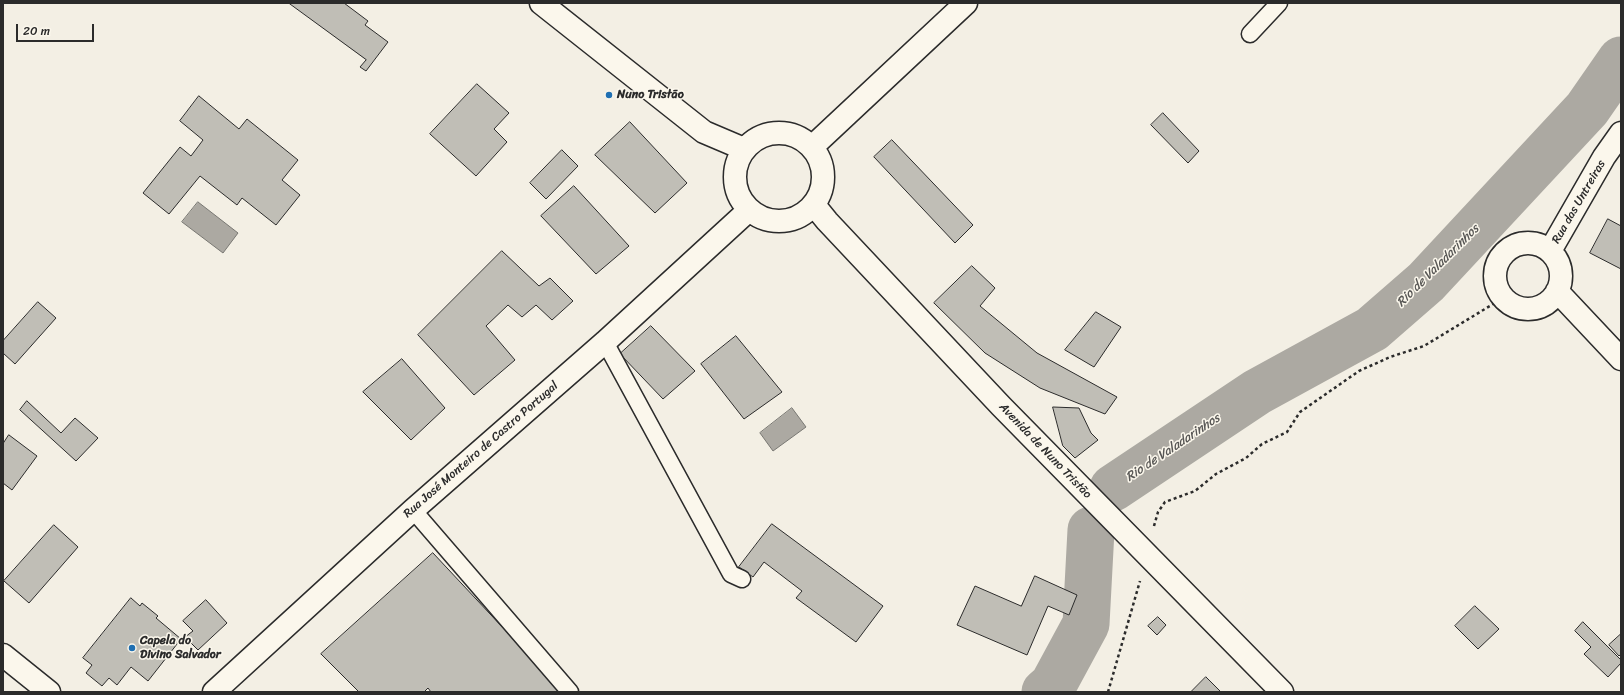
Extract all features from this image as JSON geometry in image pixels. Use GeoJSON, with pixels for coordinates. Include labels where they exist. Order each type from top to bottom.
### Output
{"type":"FeatureCollection","features":[{"type":"Feature","properties":{"kind":"street"},"geometry":{"type":"LineString","coordinates":[[542,3],[704,132],[744,149]]}},
{"type":"Feature","properties":{"kind":"street"},"geometry":{"type":"LineString","coordinates":[[812,147],[966,3]]}},
{"type":"Feature","properties":{"kind":"street"},"geometry":{"type":"LineString","coordinates":[[785,133],[800,137],[812,147],[819,157],[823,169],[823,181],[820,194],[814,205],[803,214],[790,220],[775,221],[761,217],[749,210],[741,199],[736,187],[735,174],[738,161],[744,149],[756,140],[770,134],[785,133]]}},
{"type":"Feature","properties":{"kind":"street","name":"Rua das Untreiras"},"geometry":{"type":"LineString","coordinates":[[1550,251],[1604,157],[1621,133]]}},
{"type":"Feature","properties":{"kind":"street","name":"Avenida de Nuno Tristão"},"geometry":{"type":"LineString","coordinates":[[814,205],[827,221],[1001,406],[1282,692]]}},
{"type":"Feature","properties":{"kind":"street","name":"Rua José Monteiro de Castro Portugal"},"geometry":{"type":"LineString","coordinates":[[214,692],[412,510],[605,342],[749,210]]}},
{"type":"Feature","properties":{"kind":"street","name":"Rua das Untreiras"},"geometry":{"type":"LineString","coordinates":[[1504,298],[1496,287],[1496,266],[1501,256],[1509,248],[1530,242],[1541,245],[1550,251],[1557,259],[1560,270],[1560,281],[1557,291]]}},
{"type":"Feature","properties":{"kind":"street"},"geometry":{"type":"LineString","coordinates":[[1504,298],[1510,304],[1520,308],[1531,308],[1541,306],[1550,300],[1557,291],[1621,359]]}},
{"type":"Feature","properties":{"kind":"street"},"geometry":{"type":"LineString","coordinates":[[3,655],[49,692]]}},
{"type":"Feature","properties":{"kind":"lane"},"geometry":{"type":"LineString","coordinates":[[1250,34],[1280,3]]}},
{"type":"Feature","properties":{"kind":"lane"},"geometry":{"type":"LineString","coordinates":[[605,342],[731,574],[742,579]]}},
{"type":"Feature","properties":{"kind":"lane"},"geometry":{"type":"LineString","coordinates":[[412,510],[570,692]]}},
{"type":"Feature","properties":{"kind":"path"},"geometry":{"type":"LineString","coordinates":[[1108,692],[1158,512],[1165,502],[1195,491],[1216,474],[1246,458],[1262,444],[1287,432],[1300,412],[1359,371],[1390,357],[1424,346],[1504,298]]}},
{"type":"Feature","properties":{"kind":"shaded area"},"geometry":{"type":"Polygon","coordinates":[[[198,202],[238,233],[223,253],[182,222],[198,202]]]}},
{"type":"Feature","properties":{"kind":"shaded area"},"geometry":{"type":"Polygon","coordinates":[[[792,408],[806,427],[773,451],[760,433],[792,408]]]}},
{"type":"Feature","properties":{"kind":"building"},"geometry":{"type":"Polygon","coordinates":[[[289,3],[344,3],[368,21],[365,25],[388,42],[366,71],[360,67],[366,60],[289,3]]]}},
{"type":"Feature","properties":{"kind":"building"},"geometry":{"type":"Polygon","coordinates":[[[477,84],[509,113],[494,129],[507,142],[476,176],[430,134],[477,84]]]}},
{"type":"Feature","properties":{"kind":"building"},"geometry":{"type":"Polygon","coordinates":[[[199,96],[239,129],[247,119],[298,160],[282,180],[300,195],[276,225],[242,198],[237,205],[200,176],[169,214],[143,193],[180,147],[191,156],[203,140],[180,121],[199,96]]]}},
{"type":"Feature","properties":{"kind":"building"},"geometry":{"type":"Polygon","coordinates":[[[1163,113],[1199,151],[1188,163],[1151,125],[1163,113]]]}},
{"type":"Feature","properties":{"kind":"building"},"geometry":{"type":"Polygon","coordinates":[[[630,122],[687,183],[655,213],[595,155],[630,122]]]}},
{"type":"Feature","properties":{"kind":"building"},"geometry":{"type":"Polygon","coordinates":[[[892,140],[973,225],[955,243],[874,157],[892,140]]]}},
{"type":"Feature","properties":{"kind":"building"},"geometry":{"type":"Polygon","coordinates":[[[562,150],[578,166],[546,199],[530,183],[562,150]]]}},
{"type":"Feature","properties":{"kind":"building"},"geometry":{"type":"Polygon","coordinates":[[[574,186],[629,246],[596,274],[541,216],[574,186]]]}},
{"type":"Feature","properties":{"kind":"building"},"geometry":{"type":"Polygon","coordinates":[[[1608,219],[1621,226],[1621,269],[1590,253],[1608,219]]]}},
{"type":"Feature","properties":{"kind":"building"},"geometry":{"type":"Polygon","coordinates":[[[502,251],[539,286],[550,278],[573,301],[552,320],[536,305],[522,317],[508,305],[486,326],[515,360],[474,395],[418,335],[502,251]]]}},
{"type":"Feature","properties":{"kind":"building"},"geometry":{"type":"Polygon","coordinates":[[[972,266],[995,288],[980,306],[1037,353],[1117,397],[1105,414],[1040,388],[985,353],[934,303],[972,266]]]}},
{"type":"Feature","properties":{"kind":"building"},"geometry":{"type":"Polygon","coordinates":[[[38,302],[56,318],[15,364],[3,353],[3,341],[38,302]]]}},
{"type":"Feature","properties":{"kind":"building"},"geometry":{"type":"Polygon","coordinates":[[[1096,312],[1121,327],[1094,367],[1065,350],[1096,312]]]}},
{"type":"Feature","properties":{"kind":"building"},"geometry":{"type":"Polygon","coordinates":[[[651,326],[695,371],[663,399],[620,354],[651,326]]]}},
{"type":"Feature","properties":{"kind":"building"},"geometry":{"type":"Polygon","coordinates":[[[736,336],[782,392],[744,419],[701,364],[736,336]]]}},
{"type":"Feature","properties":{"kind":"building"},"geometry":{"type":"Polygon","coordinates":[[[402,359],[445,408],[411,440],[363,392],[402,359]]]}},
{"type":"Feature","properties":{"kind":"building"},"geometry":{"type":"Polygon","coordinates":[[[27,401],[61,433],[75,418],[98,438],[76,461],[20,410],[27,401]]]}},
{"type":"Feature","properties":{"kind":"building"},"geometry":{"type":"Polygon","coordinates":[[[1053,407],[1079,408],[1091,433],[1098,440],[1075,458],[1063,446],[1053,407]]]}},
{"type":"Feature","properties":{"kind":"building"},"geometry":{"type":"Polygon","coordinates":[[[9,435],[37,456],[12,490],[3,483],[3,444],[9,435]]]}},
{"type":"Feature","properties":{"kind":"building"},"geometry":{"type":"Polygon","coordinates":[[[772,524],[883,606],[856,642],[796,598],[802,591],[764,562],[753,577],[739,567],[772,524]]]}},
{"type":"Feature","properties":{"kind":"building"},"geometry":{"type":"Polygon","coordinates":[[[54,525],[78,547],[29,603],[4,581],[54,525]]]}},
{"type":"Feature","properties":{"kind":"building"},"geometry":{"type":"Polygon","coordinates":[[[433,553],[563,692],[431,692],[428,688],[424,692],[359,692],[321,654],[433,553]]]}},
{"type":"Feature","properties":{"kind":"building"},"geometry":{"type":"Polygon","coordinates":[[[1035,576],[1077,595],[1069,615],[1048,606],[1027,655],[957,625],[975,586],[1021,606],[1035,576]]]}},
{"type":"Feature","properties":{"kind":"building","name":"Capela do Divino Salvador"},"geometry":{"type":"Polygon","coordinates":[[[131,598],[140,606],[142,603],[158,616],[156,618],[181,639],[148,681],[131,667],[117,685],[109,678],[102,686],[86,673],[92,665],[83,658],[131,598]]]}},
{"type":"Feature","properties":{"kind":"building"},"geometry":{"type":"Polygon","coordinates":[[[206,600],[227,623],[198,650],[185,637],[193,631],[183,621],[206,600]]]}},
{"type":"Feature","properties":{"kind":"building"},"geometry":{"type":"Polygon","coordinates":[[[1475,606],[1499,629],[1478,649],[1455,626],[1475,606]]]}},
{"type":"Feature","properties":{"kind":"building"},"geometry":{"type":"Polygon","coordinates":[[[1158,617],[1166,625],[1157,635],[1148,626],[1158,617]]]}},
{"type":"Feature","properties":{"kind":"building"},"geometry":{"type":"Polygon","coordinates":[[[1583,622],[1621,660],[1621,663],[1608,677],[1584,654],[1591,647],[1575,631],[1583,622]]]}},
{"type":"Feature","properties":{"kind":"building"},"geometry":{"type":"Polygon","coordinates":[[[1621,634],[1621,654],[1619,656],[1609,645],[1621,634]]]}},
{"type":"Feature","properties":{"kind":"building"},"geometry":{"type":"Polygon","coordinates":[[[1206,677],[1221,692],[1191,692],[1206,677]]]}},
{"type":"Feature","properties":{"kind":"waterway","name":"Rio de Valadarinhos"},"geometry":{"type":"LineString","coordinates":[[1113,488],[1257,392],[1372,329],[1426,282],[1587,109],[1621,60]]}},
{"type":"Feature","properties":{"kind":"waterway","name":"Rio de Valadarinhos"},"geometry":{"type":"LineString","coordinates":[[1045,692],[1053,685],[1086,624],[1091,530]]}},
{"type":"Feature","properties":{"kind":"place","name":"Nuno Tristão"},"geometry":{"type":"Point","coordinates":[609,95]}},
{"type":"Feature","properties":{"kind":"place","name":"Capela do Divino Salvador"},"geometry":{"type":"Point","coordinates":[132,648]}}]}
